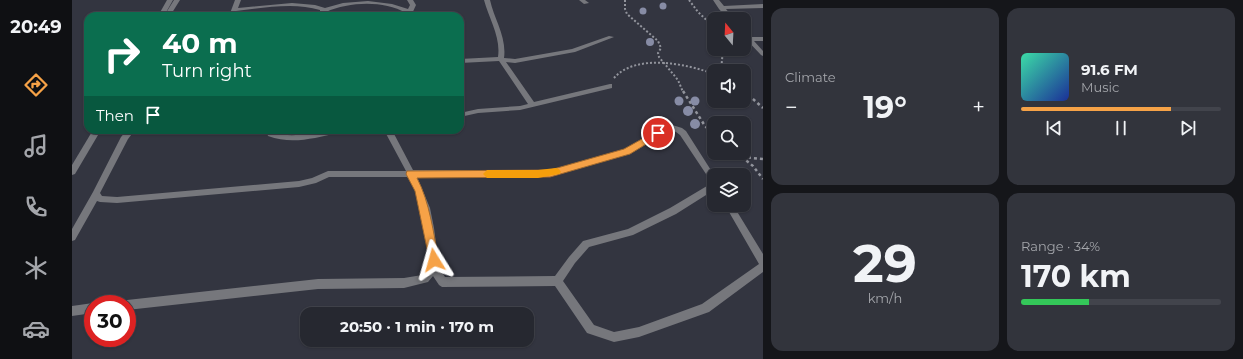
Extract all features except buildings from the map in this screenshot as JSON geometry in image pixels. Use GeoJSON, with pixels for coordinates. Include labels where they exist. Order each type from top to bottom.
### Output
{"type":"FeatureCollection","features":[{"type":"Feature","properties":{"kind":"street"},"geometry":{"type":"LineString","coordinates":[[163,12],[170,0]]}},
{"type":"Feature","properties":{"kind":"street"},"geometry":{"type":"LineString","coordinates":[[170,12],[177,0]]}},
{"type":"Feature","properties":{"kind":"street"},"geometry":{"type":"LineString","coordinates":[[238,0],[234,10],[295,4],[313,5],[319,7],[323,12]]}},
{"type":"Feature","properties":{"kind":"street"},"geometry":{"type":"LineString","coordinates":[[313,5],[326,2],[340,4],[370,0],[385,0],[395,2],[403,6],[408,12]]}},
{"type":"Feature","properties":{"kind":"street"},"geometry":{"type":"LineString","coordinates":[[395,2],[402,0]]}},
{"type":"Feature","properties":{"kind":"street"},"geometry":{"type":"LineString","coordinates":[[410,0],[413,5],[410,12]]}},
{"type":"Feature","properties":{"kind":"street"},"geometry":{"type":"LineString","coordinates":[[487,0],[500,39],[503,52],[501,59],[532,105]]}},
{"type":"Feature","properties":{"kind":"street"},"geometry":{"type":"LineString","coordinates":[[716,0],[725,12]]}},
{"type":"Feature","properties":{"kind":"street"},"geometry":{"type":"LineString","coordinates":[[327,12],[340,4]]}},
{"type":"Feature","properties":{"kind":"street"},"geometry":{"type":"LineString","coordinates":[[721,8],[763,6]]}},
{"type":"Feature","properties":{"kind":"street"},"geometry":{"type":"LineString","coordinates":[[464,61],[501,59],[515,61],[573,51],[611,37]]}},
{"type":"Feature","properties":{"kind":"street"},"geometry":{"type":"LineString","coordinates":[[751,39],[763,39]]}},
{"type":"Feature","properties":{"kind":"street"},"geometry":{"type":"LineString","coordinates":[[751,41],[763,54]]}},
{"type":"Feature","properties":{"kind":"street"},"geometry":{"type":"LineString","coordinates":[[464,114],[478,111],[520,108],[610,86]]}},
{"type":"Feature","properties":{"kind":"street"},"geometry":{"type":"LineString","coordinates":[[96,194],[100,200],[117,200],[299,184],[313,181],[328,174],[550,174],[627,152],[669,127],[683,133],[707,170]]}},
{"type":"Feature","properties":{"kind":"street"},"geometry":{"type":"LineString","coordinates":[[72,172],[95,134]]}},
{"type":"Feature","properties":{"kind":"street"},"geometry":{"type":"LineString","coordinates":[[72,237],[128,134]]}},
{"type":"Feature","properties":{"kind":"street"},"geometry":{"type":"LineString","coordinates":[[271,134],[278,138],[293,138],[316,134]]}},
{"type":"Feature","properties":{"kind":"street"},"geometry":{"type":"LineString","coordinates":[[390,134],[419,191],[427,219],[433,251],[434,268],[442,282],[557,282]]}},
{"type":"Feature","properties":{"kind":"street"},"geometry":{"type":"LineString","coordinates":[[557,282],[572,260],[586,244],[630,232],[673,211],[707,190]]}},
{"type":"Feature","properties":{"kind":"street"},"geometry":{"type":"LineString","coordinates":[[733,212],[763,262]]}},
{"type":"Feature","properties":{"kind":"street"},"geometry":{"type":"LineString","coordinates":[[557,282],[591,329],[614,337],[639,332],[705,308],[763,267]]}},
{"type":"Feature","properties":{"kind":"street"},"geometry":{"type":"LineString","coordinates":[[136,304],[318,284],[404,282],[425,279],[434,268]]}},
{"type":"Feature","properties":{"kind":"street"},"geometry":{"type":"LineString","coordinates":[[72,311],[84,309]]}},
{"type":"Feature","properties":{"kind":"path"},"geometry":{"type":"LineString","coordinates":[[625,0],[625,9],[627,14],[658,41],[661,48],[658,52],[659,57],[678,80],[684,94],[707,128]]}},
{"type":"Feature","properties":{"kind":"path"},"geometry":{"type":"LineString","coordinates":[[689,0],[707,20]]}},
{"type":"Feature","properties":{"kind":"path"},"geometry":{"type":"LineString","coordinates":[[610,86],[615,76],[628,68],[663,63],[707,72]]}},
{"type":"Feature","properties":{"kind":"path"},"geometry":{"type":"LineString","coordinates":[[751,97],[763,108]]}},
{"type":"Feature","properties":{"kind":"path"},"geometry":{"type":"LineString","coordinates":[[751,158],[763,159]]}},
{"type":"Feature","properties":{"kind":"path"},"geometry":{"type":"LineString","coordinates":[[745,160],[763,179]]}},
{"type":"Feature","properties":{"kind":"slow traffic"},"geometry":{"type":"LineString","coordinates":[[487,174],[550,174],[556,172]]}},
{"type":"Feature","properties":{"kind":"route"},"geometry":{"type":"LineString","coordinates":[[434,260],[427,219],[419,191],[410,174],[550,174],[627,152],[658,133]]}}]}
